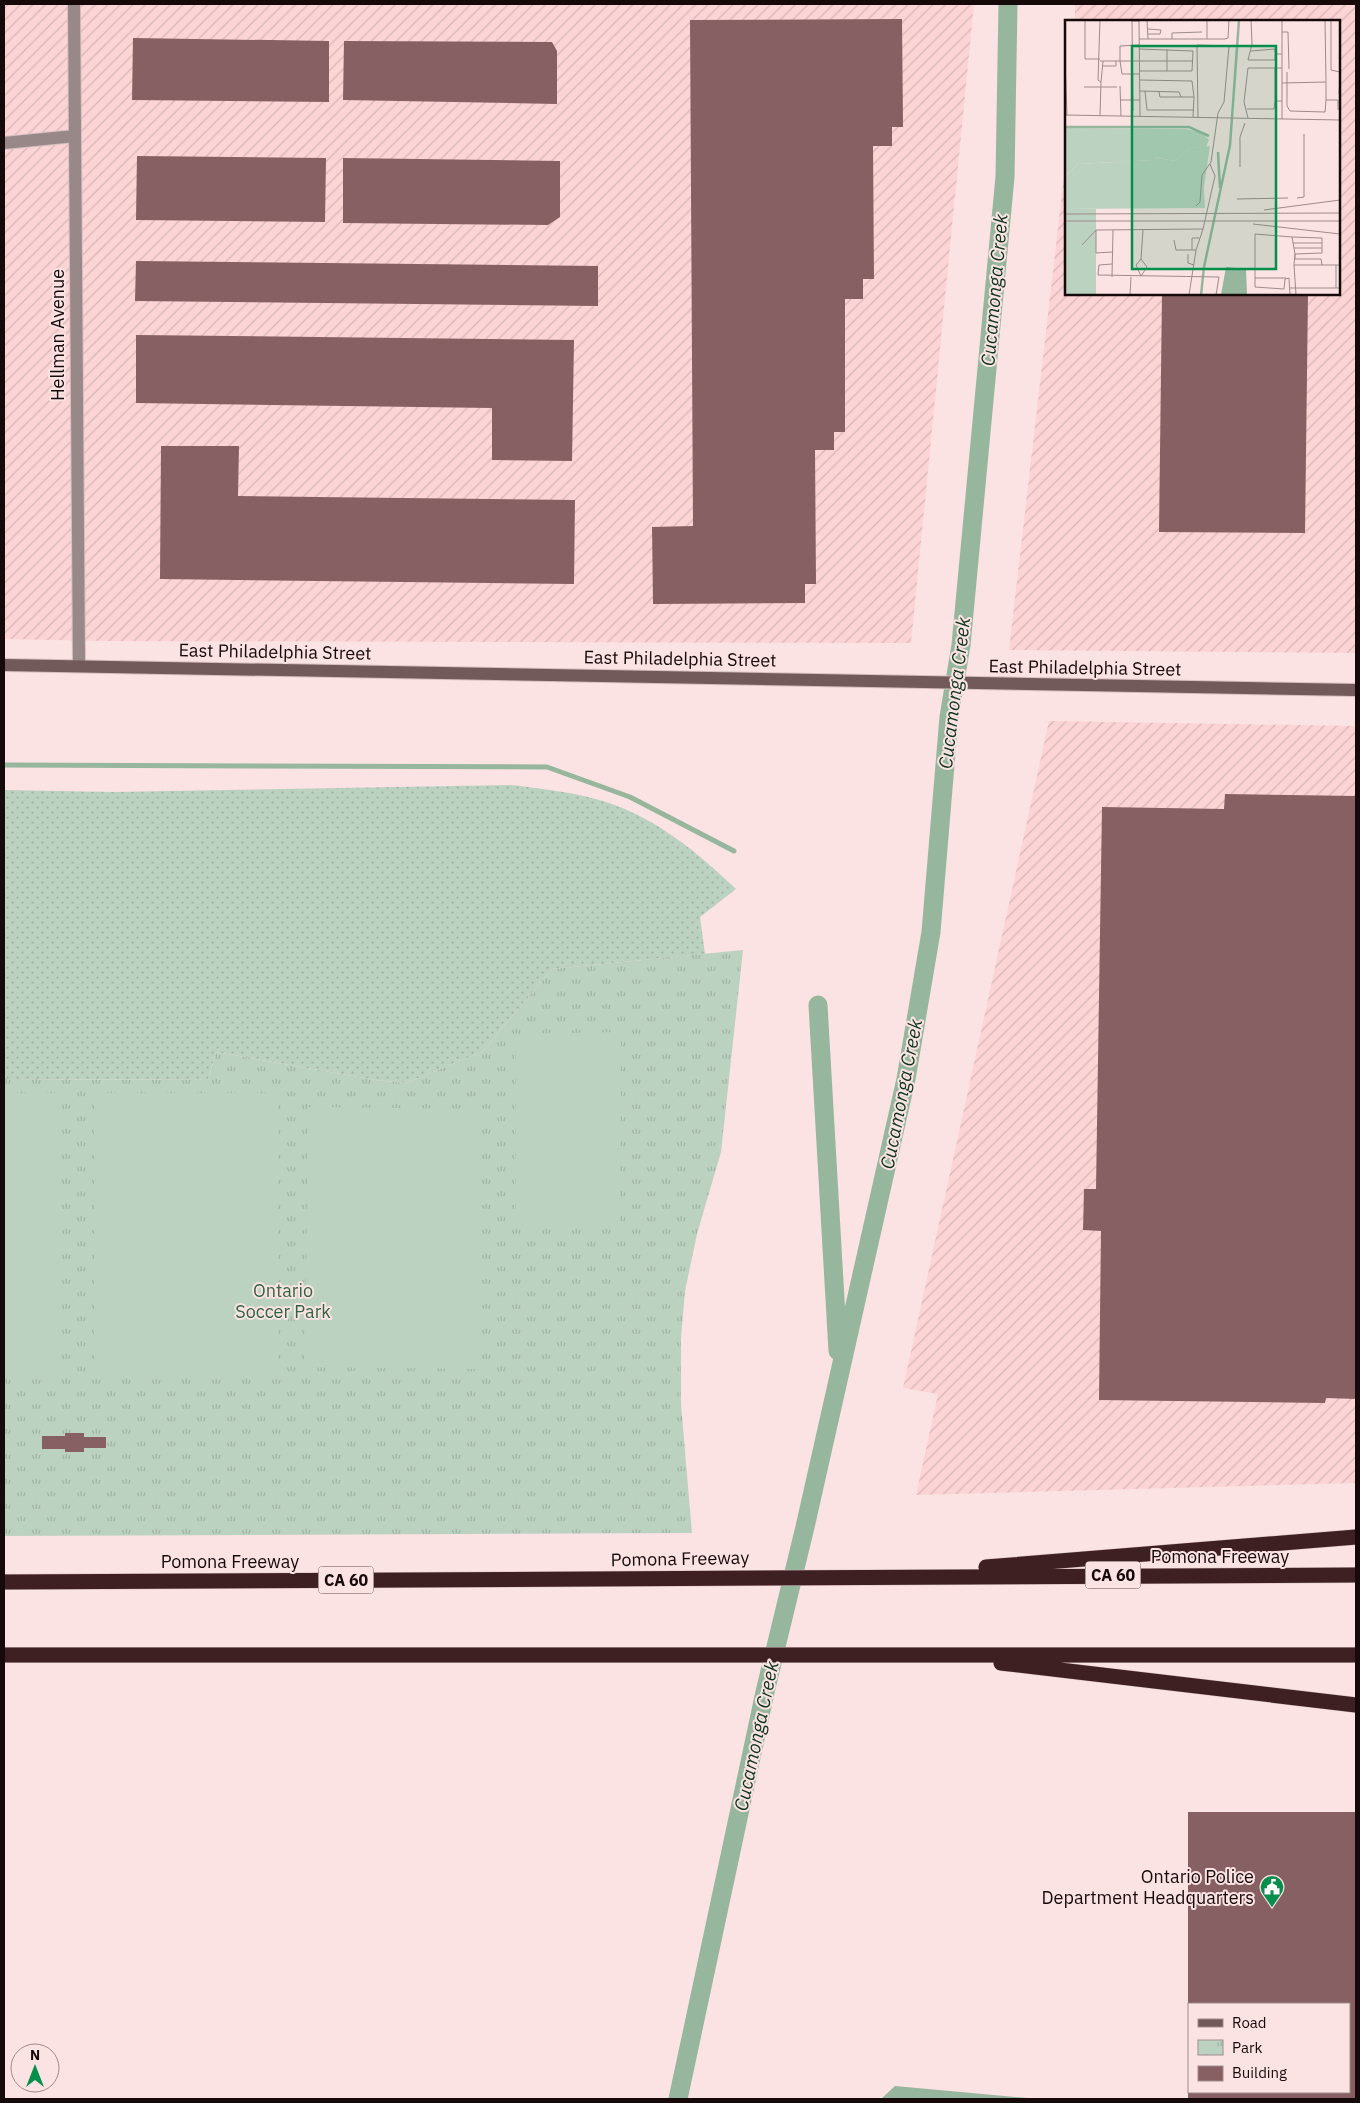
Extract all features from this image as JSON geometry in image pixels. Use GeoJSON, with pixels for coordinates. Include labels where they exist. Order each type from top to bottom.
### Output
{"type":"FeatureCollection","features":[{"type":"Feature","properties":{"kind":"highway"},"geometry":{"type":"LineString","coordinates":[[869,1576],[1356,1537]]}},
{"type":"Feature","properties":{"kind":"highway","name":"Pomona Freeway"},"geometry":{"type":"LineString","coordinates":[[4,1582],[869,1576],[1356,1575]]}},
{"type":"Feature","properties":{"kind":"highway"},"geometry":{"type":"LineString","coordinates":[[933,1654],[1356,1705]]}},
{"type":"Feature","properties":{"kind":"highway"},"geometry":{"type":"LineString","coordinates":[[4,1655],[1356,1655]]}},
{"type":"Feature","properties":{"kind":"street","name":"Hellman Avenue"},"geometry":{"type":"LineString","coordinates":[[74,4],[79,666]]}},
{"type":"Feature","properties":{"kind":"street"},"geometry":{"type":"LineString","coordinates":[[4,143],[74,136]]}},
{"type":"Feature","properties":{"kind":"street","name":"East Philadelphia Street"},"geometry":{"type":"LineString","coordinates":[[4,665],[583,674],[904,683],[1356,690]]}},
{"type":"Feature","properties":{"kind":"shaded area"},"geometry":{"type":"Polygon","coordinates":[[[4,4],[974,4],[911,643],[104,641],[4,639],[4,4]]]}},
{"type":"Feature","properties":{"kind":"shaded area"},"geometry":{"type":"Polygon","coordinates":[[[1075,4],[1356,4],[1356,653],[1009,650],[1065,168],[1065,295],[1340,295],[1340,20],[1075,20],[1075,4]]]}},
{"type":"Feature","properties":{"kind":"shaded area"},"geometry":{"type":"Polygon","coordinates":[[[1049,721],[1356,726],[1356,1483],[916,1495],[938,1394],[903,1388],[1049,721]]]}},
{"type":"Feature","properties":{"kind":"shaded area"},"geometry":{"type":"Polygon","coordinates":[[[895,2086],[1038,2099],[881,2099],[895,2086]]]}},
{"type":"Feature","properties":{"kind":"green space"},"geometry":{"type":"Polygon","coordinates":[[[512,785],[580,795],[622,808],[658,826],[706,862],[736,889],[700,917],[705,954],[552,969],[482,1052],[406,1083],[376,1080],[216,1052],[208,1080],[4,1079],[4,790],[114,792],[512,785]]]}},
{"type":"Feature","properties":{"kind":"green space","name":"Ontario Soccer Park"},"geometry":{"type":"Polygon","coordinates":[[[743,950],[721,1152],[697,1234],[685,1291],[681,1338],[681,1404],[692,1533],[4,1536],[4,1079],[208,1080],[216,1052],[376,1080],[406,1083],[482,1052],[552,969],[743,950]]]}},
{"type":"Feature","properties":{"kind":"green space"},"geometry":{"type":"Polygon","coordinates":[[[621,1032],[620,1223],[516,1224],[516,1034],[621,1032]]]}},
{"type":"Feature","properties":{"kind":"green space"},"geometry":{"type":"Polygon","coordinates":[[[4,1093],[62,1093],[60,1374],[4,1373],[4,1093]]]}},
{"type":"Feature","properties":{"kind":"green space"},"geometry":{"type":"Polygon","coordinates":[[[94,1093],[277,1093],[277,1374],[94,1374],[94,1093]]]}},
{"type":"Feature","properties":{"kind":"green space"},"geometry":{"type":"Polygon","coordinates":[[[308,1107],[479,1109],[476,1369],[305,1367],[308,1107]]]}},
{"type":"Feature","properties":{"kind":"building"},"geometry":{"type":"Polygon","coordinates":[[[902,19],[903,127],[892,127],[892,146],[873,146],[874,279],[863,279],[863,299],[845,299],[845,432],[834,432],[834,450],[815,450],[816,584],[805,584],[805,603],[653,604],[652,527],[693,526],[690,20],[902,19]]]}},
{"type":"Feature","properties":{"kind":"building"},"geometry":{"type":"Polygon","coordinates":[[[133,38],[329,41],[329,102],[132,100],[133,38]]]}},
{"type":"Feature","properties":{"kind":"building"},"geometry":{"type":"Polygon","coordinates":[[[344,41],[552,42],[557,51],[557,104],[343,100],[344,41]]]}},
{"type":"Feature","properties":{"kind":"building"},"geometry":{"type":"Polygon","coordinates":[[[137,156],[326,158],[325,222],[136,220],[137,156]]]}},
{"type":"Feature","properties":{"kind":"building"},"geometry":{"type":"Polygon","coordinates":[[[343,158],[560,161],[560,217],[548,225],[343,223],[343,158]]]}},
{"type":"Feature","properties":{"kind":"building"},"geometry":{"type":"Polygon","coordinates":[[[136,261],[598,266],[598,306],[135,301],[136,261]]]}},
{"type":"Feature","properties":{"kind":"building"},"geometry":{"type":"Polygon","coordinates":[[[1162,295],[1308,295],[1305,533],[1159,532],[1162,295]]]}},
{"type":"Feature","properties":{"kind":"building"},"geometry":{"type":"Polygon","coordinates":[[[136,335],[574,340],[572,461],[492,460],[492,408],[136,403],[136,335]]]}},
{"type":"Feature","properties":{"kind":"building"},"geometry":{"type":"Polygon","coordinates":[[[161,446],[239,446],[238,496],[575,500],[574,584],[160,579],[161,446]]]}},
{"type":"Feature","properties":{"kind":"building"},"geometry":{"type":"Polygon","coordinates":[[[1225,794],[1356,796],[1356,1399],[1326,1398],[1325,1403],[1099,1400],[1101,1231],[1083,1230],[1084,1189],[1096,1189],[1102,807],[1224,809],[1225,794]]]}},
{"type":"Feature","properties":{"kind":"building"},"geometry":{"type":"Polygon","coordinates":[[[65,1433],[84,1433],[84,1437],[106,1437],[106,1448],[84,1448],[84,1452],[65,1452],[65,1449],[42,1449],[42,1436],[65,1436],[65,1433]]]}},
{"type":"Feature","properties":{"kind":"building","name":"Ontario Police Department Headquarters"},"geometry":{"type":"Polygon","coordinates":[[[1188,1812],[1356,1812],[1356,2099],[1188,2099],[1188,2093],[1350,2093],[1350,2003],[1188,2003],[1188,1812]]]}},
{"type":"Feature","properties":{"kind":"waterway","name":"Cucamonga Creek"},"geometry":{"type":"LineString","coordinates":[[678,2099],[765,1692],[805,1527],[906,1079],[931,932],[949,717],[961,645],[1005,177],[1008,4]]}},
{"type":"Feature","properties":{"kind":"waterway"},"geometry":{"type":"LineString","coordinates":[[4,765],[547,767],[630,797],[734,851]]}},
{"type":"Feature","properties":{"kind":"waterway","name":"Cucamonga Creek"},"geometry":{"type":"LineString","coordinates":[[818,1005],[838,1351]]}},
{"type":"Feature","properties":{"kind":"place","name":"Ontario Police Department Headquarters"},"geometry":{"type":"Point","coordinates":[1272,1908]}}]}
